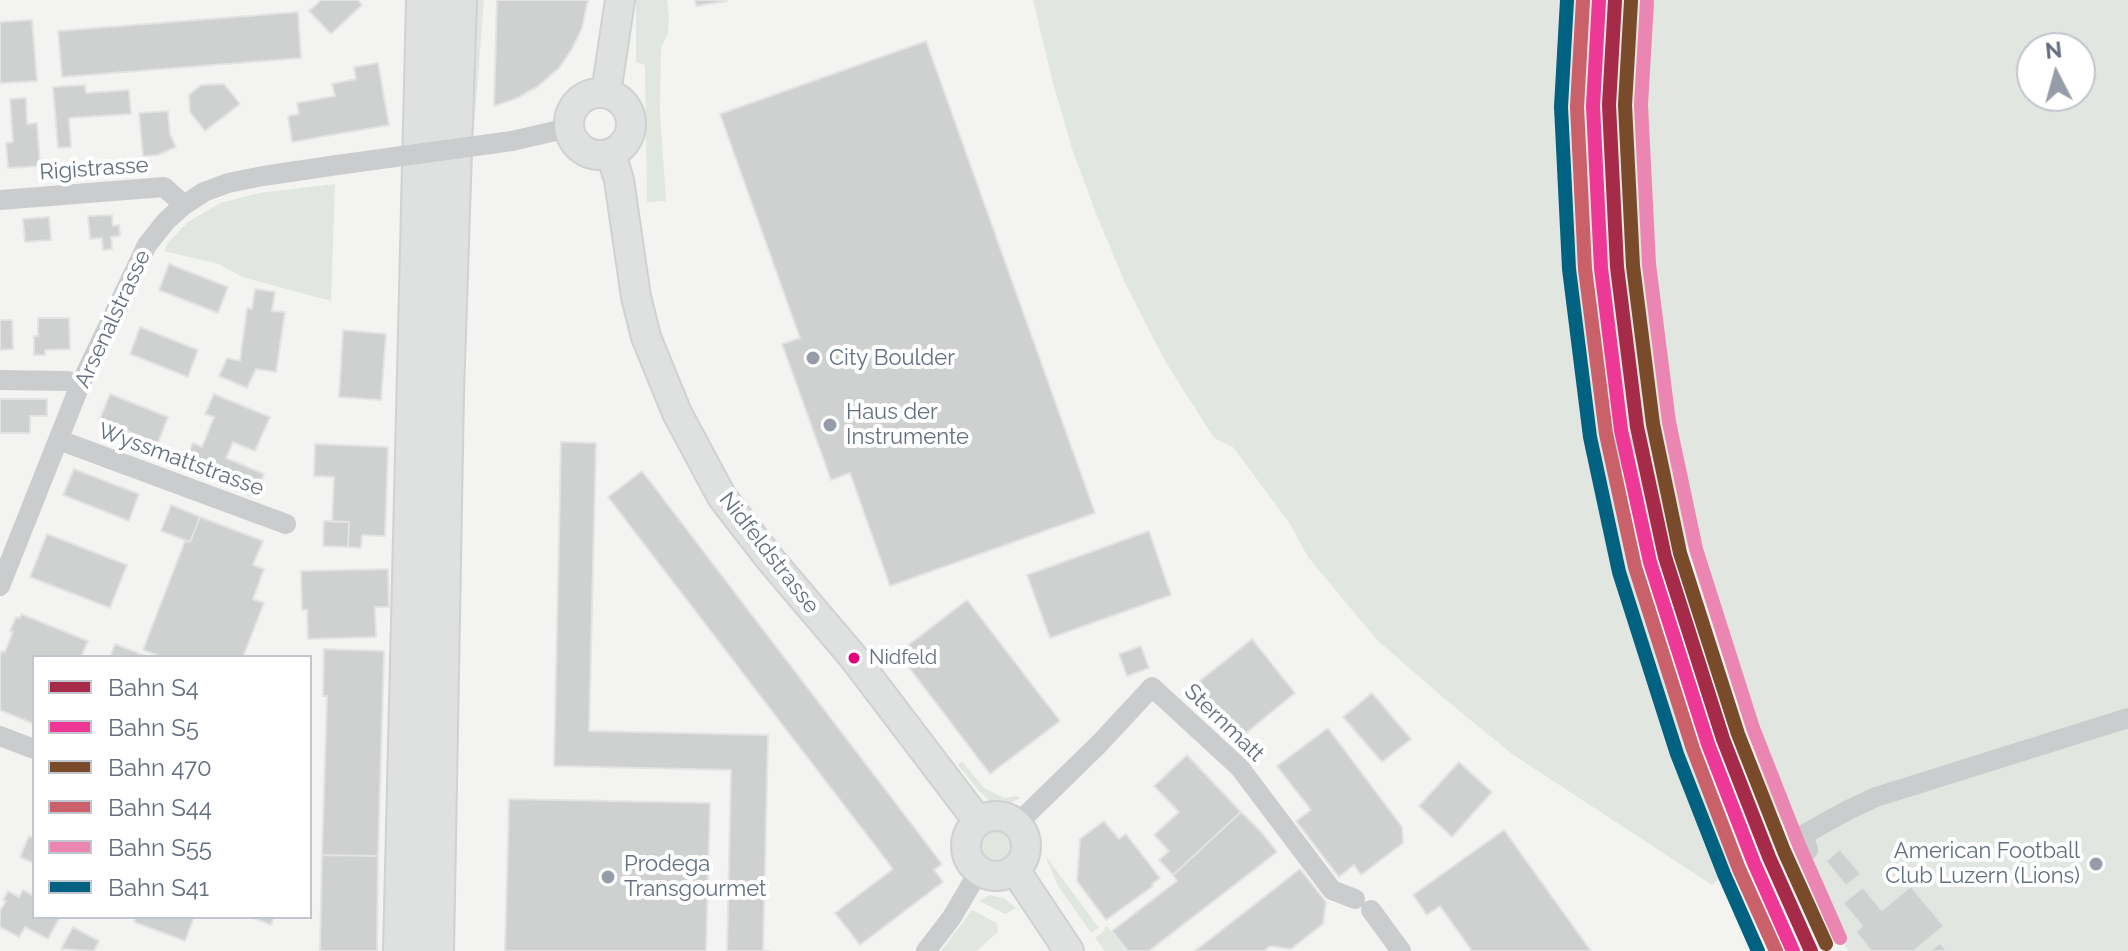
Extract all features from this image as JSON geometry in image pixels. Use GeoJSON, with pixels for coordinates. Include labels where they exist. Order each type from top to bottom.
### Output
{"type":"FeatureCollection","features":[{"type":"Feature","properties":{"kind":"highway"},"geometry":{"type":"LineString","coordinates":[[402,951],[425,0]]}},
{"type":"Feature","properties":{"kind":"highway"},"geometry":{"type":"LineString","coordinates":[[435,951],[445,393],[458,0]]}},
{"type":"Feature","properties":{"kind":"street"},"geometry":{"type":"LineString","coordinates":[[606,93],[620,0]]}},
{"type":"Feature","properties":{"kind":"street"},"geometry":{"type":"LineString","coordinates":[[606,93],[614,96],[627,109],[631,126],[625,143],[611,154],[592,155],[576,145],[568,128],[568,120],[575,104],[589,95],[606,93]]}},
{"type":"Feature","properties":{"kind":"street","name":"Arsenalstrasse"},"geometry":{"type":"LineString","coordinates":[[0,586],[4,563],[80,385],[147,245],[184,205],[204,192],[228,183],[512,141],[568,128]]}},
{"type":"Feature","properties":{"kind":"street","name":"Nidfeldstrasse"},"geometry":{"type":"LineString","coordinates":[[611,154],[619,180],[634,285],[646,337],[677,413],[722,497],[854,658],[978,821]]}},
{"type":"Feature","properties":{"kind":"street","name":"Rigistrasse"},"geometry":{"type":"LineString","coordinates":[[0,200],[164,187],[184,205]]}},
{"type":"Feature","properties":{"kind":"street"},"geometry":{"type":"LineString","coordinates":[[0,380],[68,381],[80,385]]}},
{"type":"Feature","properties":{"kind":"street","name":"Wyssmattstrasse"},"geometry":{"type":"LineString","coordinates":[[59,440],[286,524]]}},
{"type":"Feature","properties":{"kind":"street","name":"Sternmatt"},"geometry":{"type":"LineString","coordinates":[[1017,824],[1152,687],[1240,768],[1332,890],[1363,904],[1401,951]]}},
{"type":"Feature","properties":{"kind":"street"},"geometry":{"type":"LineString","coordinates":[[1808,850],[1803,835],[1876,797],[2128,718]]}},
{"type":"Feature","properties":{"kind":"street"},"geometry":{"type":"LineString","coordinates":[[0,736],[32,748]]}},
{"type":"Feature","properties":{"kind":"street"},"geometry":{"type":"LineString","coordinates":[[994,816],[1010,819],[1017,824],[1026,847],[1025,856],[1015,870],[997,876],[979,871],[966,850],[968,834],[978,821],[994,816]]}},
{"type":"Feature","properties":{"kind":"street"},"geometry":{"type":"LineString","coordinates":[[1015,870],[1069,951]]}},
{"type":"Feature","properties":{"kind":"street"},"geometry":{"type":"LineString","coordinates":[[926,951],[952,917],[979,871]]}},
{"type":"Feature","properties":{"kind":"shaded area"},"geometry":{"type":"Polygon","coordinates":[[[477,0],[484,0],[474,129],[471,129],[477,0]]]}},
{"type":"Feature","properties":{"kind":"shaded area"},"geometry":{"type":"Polygon","coordinates":[[[636,0],[667,0],[668,33],[661,48],[660,111],[666,201],[647,202],[645,65],[636,62],[636,0]]]}},
{"type":"Feature","properties":{"kind":"shaded area"},"geometry":{"type":"Polygon","coordinates":[[[1033,0],[2128,0],[2128,951],[1848,951],[1770,798],[1690,545],[1656,553],[1611,404],[1645,603],[1733,868],[1712,885],[1512,754],[1377,640],[1308,557],[1290,524],[1233,447],[1214,438],[1165,361],[1125,283],[1073,152],[1033,0]]]}},
{"type":"Feature","properties":{"kind":"shaded area"},"geometry":{"type":"Polygon","coordinates":[[[335,184],[331,301],[242,277],[219,264],[164,251],[168,242],[188,222],[220,203],[259,193],[335,184]]]}},
{"type":"Feature","properties":{"kind":"shaded area"},"geometry":{"type":"Polygon","coordinates":[[[1606,433],[1638,440],[1639,448],[1628,467],[1606,471],[1606,433]]]}},
{"type":"Feature","properties":{"kind":"shaded area"},"geometry":{"type":"Polygon","coordinates":[[[962,761],[984,788],[1004,798],[1021,798],[1007,804],[991,802],[958,765],[962,761]]]}},
{"type":"Feature","properties":{"kind":"shaded area"},"geometry":{"type":"Polygon","coordinates":[[[997,831],[1009,835],[1013,847],[1009,859],[997,863],[985,859],[981,847],[985,835],[997,831]]]}},
{"type":"Feature","properties":{"kind":"shaded area"},"geometry":{"type":"Polygon","coordinates":[[[1045,855],[1099,928],[1091,933],[1058,886],[1045,855]]]}},
{"type":"Feature","properties":{"kind":"shaded area"},"geometry":{"type":"Polygon","coordinates":[[[989,895],[1004,898],[1016,908],[1005,914],[979,901],[989,895]]]}},
{"type":"Feature","properties":{"kind":"shaded area"},"geometry":{"type":"Polygon","coordinates":[[[972,910],[997,923],[998,932],[976,951],[941,951],[972,910]]]}},
{"type":"Feature","properties":{"kind":"shaded area"},"geometry":{"type":"Polygon","coordinates":[[[1107,926],[1126,951],[1105,951],[1095,938],[1107,926]]]}},
{"type":"Feature","properties":{"kind":"building"},"geometry":{"type":"Polygon","coordinates":[[[321,0],[358,0],[362,5],[331,34],[309,11],[321,0]]]}},
{"type":"Feature","properties":{"kind":"building"},"geometry":{"type":"Polygon","coordinates":[[[497,0],[588,0],[582,28],[559,68],[537,87],[494,106],[497,0]]]}},
{"type":"Feature","properties":{"kind":"building"},"geometry":{"type":"Polygon","coordinates":[[[695,0],[727,0],[727,1],[696,6],[695,0]]]}},
{"type":"Feature","properties":{"kind":"building"},"geometry":{"type":"Polygon","coordinates":[[[298,12],[301,58],[62,77],[58,31],[298,12]]]}},
{"type":"Feature","properties":{"kind":"building"},"geometry":{"type":"Polygon","coordinates":[[[32,20],[37,81],[0,83],[0,22],[32,20]]]}},
{"type":"Feature","properties":{"kind":"building"},"geometry":{"type":"Polygon","coordinates":[[[926,41],[1095,513],[890,586],[850,473],[831,480],[782,344],[800,338],[720,114],[926,41]]]}},
{"type":"Feature","properties":{"kind":"building"},"geometry":{"type":"Polygon","coordinates":[[[378,63],[389,125],[292,142],[288,116],[299,114],[297,103],[335,96],[332,84],[356,79],[354,67],[378,63]]]}},
{"type":"Feature","properties":{"kind":"building"},"geometry":{"type":"Polygon","coordinates":[[[224,84],[240,104],[205,131],[190,112],[189,95],[201,85],[224,84]]]}},
{"type":"Feature","properties":{"kind":"building"},"geometry":{"type":"Polygon","coordinates":[[[85,85],[86,93],[129,90],[131,114],[69,118],[71,147],[58,148],[53,87],[85,85]]]}},
{"type":"Feature","properties":{"kind":"building"},"geometry":{"type":"Polygon","coordinates":[[[26,98],[27,124],[37,123],[40,166],[8,168],[6,143],[13,142],[10,99],[26,98]]]}},
{"type":"Feature","properties":{"kind":"building"},"geometry":{"type":"Polygon","coordinates":[[[168,111],[170,134],[176,147],[158,155],[143,156],[139,113],[168,111]]]}},
{"type":"Feature","properties":{"kind":"building"},"geometry":{"type":"Polygon","coordinates":[[[112,215],[113,226],[119,225],[120,236],[111,237],[112,249],[103,250],[102,238],[90,239],[88,216],[112,215]]]}},
{"type":"Feature","properties":{"kind":"building"},"geometry":{"type":"Polygon","coordinates":[[[49,217],[51,240],[25,242],[23,219],[49,217]]]}},
{"type":"Feature","properties":{"kind":"building"},"geometry":{"type":"Polygon","coordinates":[[[169,264],[228,287],[218,313],[159,290],[169,264]]]}},
{"type":"Feature","properties":{"kind":"building"},"geometry":{"type":"Polygon","coordinates":[[[255,289],[275,292],[272,311],[285,312],[276,372],[256,369],[247,388],[219,376],[227,358],[240,361],[247,308],[252,309],[255,289]]]}},
{"type":"Feature","properties":{"kind":"building"},"geometry":{"type":"Polygon","coordinates":[[[38,318],[69,318],[70,349],[45,350],[45,355],[34,355],[38,318]]]}},
{"type":"Feature","properties":{"kind":"building"},"geometry":{"type":"Polygon","coordinates":[[[0,320],[12,320],[13,349],[0,350],[0,320]]]}},
{"type":"Feature","properties":{"kind":"building"},"geometry":{"type":"Polygon","coordinates":[[[140,327],[198,350],[188,377],[130,354],[140,327]]]}},
{"type":"Feature","properties":{"kind":"building"},"geometry":{"type":"Polygon","coordinates":[[[343,330],[386,334],[381,400],[339,397],[343,330]]]}},
{"type":"Feature","properties":{"kind":"building"},"geometry":{"type":"Polygon","coordinates":[[[110,394],[168,417],[158,443],[99,421],[110,394]]]}},
{"type":"Feature","properties":{"kind":"building"},"geometry":{"type":"Polygon","coordinates":[[[214,394],[270,417],[255,451],[233,442],[226,458],[264,474],[254,497],[183,468],[193,443],[202,447],[214,417],[205,414],[214,394]]]}},
{"type":"Feature","properties":{"kind":"building"},"geometry":{"type":"Polygon","coordinates":[[[0,399],[47,399],[47,416],[30,416],[30,433],[0,433],[0,399]]]}},
{"type":"Feature","properties":{"kind":"building"},"geometry":{"type":"Polygon","coordinates":[[[561,442],[596,443],[589,731],[768,735],[763,951],[727,951],[731,770],[554,766],[561,442]]]}},
{"type":"Feature","properties":{"kind":"building"},"geometry":{"type":"Polygon","coordinates":[[[315,444],[388,447],[385,536],[362,535],[361,548],[348,547],[349,522],[332,522],[334,477],[314,476],[315,444]]]}},
{"type":"Feature","properties":{"kind":"building"},"geometry":{"type":"Polygon","coordinates":[[[74,469],[139,494],[129,521],[63,495],[74,469]]]}},
{"type":"Feature","properties":{"kind":"building"},"geometry":{"type":"Polygon","coordinates":[[[642,471],[942,864],[934,870],[943,882],[860,945],[835,913],[893,869],[608,497],[642,471]]]}},
{"type":"Feature","properties":{"kind":"building"},"geometry":{"type":"Polygon","coordinates":[[[1674,504],[1677,516],[1665,518],[1663,506],[1674,504]]]}},
{"type":"Feature","properties":{"kind":"building"},"geometry":{"type":"Polygon","coordinates":[[[171,505],[200,517],[190,542],[161,531],[171,505]]]}},
{"type":"Feature","properties":{"kind":"building"},"geometry":{"type":"Polygon","coordinates":[[[200,517],[263,541],[253,565],[264,569],[253,599],[264,603],[244,655],[157,655],[143,650],[185,541],[190,542],[200,517]]]}},
{"type":"Feature","properties":{"kind":"building"},"geometry":{"type":"Polygon","coordinates":[[[324,521],[349,522],[348,547],[323,546],[324,521]]]}},
{"type":"Feature","properties":{"kind":"building"},"geometry":{"type":"Polygon","coordinates":[[[1149,531],[1171,595],[1050,638],[1027,575],[1149,531]]]}},
{"type":"Feature","properties":{"kind":"building"},"geometry":{"type":"Polygon","coordinates":[[[47,534],[127,565],[110,608],[30,577],[47,534]]]}},
{"type":"Feature","properties":{"kind":"building"},"geometry":{"type":"Polygon","coordinates":[[[388,569],[389,607],[375,607],[376,637],[308,639],[307,610],[302,610],[301,571],[388,569]]]}},
{"type":"Feature","properties":{"kind":"building"},"geometry":{"type":"Polygon","coordinates":[[[967,600],[1060,721],[990,774],[898,653],[967,600]]]}},
{"type":"Feature","properties":{"kind":"building"},"geometry":{"type":"Polygon","coordinates":[[[21,614],[88,641],[82,655],[32,655],[32,723],[0,710],[0,656],[2,651],[5,652],[16,617],[20,618],[21,614]]]}},
{"type":"Feature","properties":{"kind":"building"},"geometry":{"type":"Polygon","coordinates":[[[1252,639],[1295,693],[1240,738],[1213,705],[1208,708],[1191,688],[1252,639]]]}},
{"type":"Feature","properties":{"kind":"building"},"geometry":{"type":"Polygon","coordinates":[[[115,644],[143,655],[111,655],[115,644]]]}},
{"type":"Feature","properties":{"kind":"building"},"geometry":{"type":"Polygon","coordinates":[[[1141,646],[1149,668],[1127,676],[1119,654],[1141,646]]]}},
{"type":"Feature","properties":{"kind":"building"},"geometry":{"type":"Polygon","coordinates":[[[324,649],[384,651],[378,856],[322,855],[327,696],[323,696],[324,649]]]}},
{"type":"Feature","properties":{"kind":"building"},"geometry":{"type":"Polygon","coordinates":[[[1372,693],[1411,739],[1382,762],[1343,717],[1372,693]]]}},
{"type":"Feature","properties":{"kind":"building"},"geometry":{"type":"Polygon","coordinates":[[[1328,728],[1402,827],[1403,843],[1361,875],[1354,865],[1339,877],[1296,821],[1311,810],[1277,766],[1328,728]]]}},
{"type":"Feature","properties":{"kind":"building"},"geometry":{"type":"Polygon","coordinates":[[[1187,755],[1241,812],[1173,875],[1159,860],[1169,851],[1154,835],[1179,812],[1154,786],[1187,755]]]}},
{"type":"Feature","properties":{"kind":"building"},"geometry":{"type":"Polygon","coordinates":[[[1459,762],[1492,792],[1452,837],[1419,806],[1459,762]]]}},
{"type":"Feature","properties":{"kind":"building","name":"Prodega Transgourmet"},"geometry":{"type":"Polygon","coordinates":[[[509,799],[710,803],[706,951],[505,951],[509,799]]]}},
{"type":"Feature","properties":{"kind":"building"},"geometry":{"type":"Polygon","coordinates":[[[1241,812],[1277,852],[1149,951],[1128,951],[1112,931],[1177,881],[1173,875],[1241,812]]]}},
{"type":"Feature","properties":{"kind":"building"},"geometry":{"type":"Polygon","coordinates":[[[1104,821],[1119,839],[1126,834],[1160,878],[1106,920],[1077,881],[1080,839],[1104,821]]]}},
{"type":"Feature","properties":{"kind":"building"},"geometry":{"type":"Polygon","coordinates":[[[1504,830],[1591,951],[1472,951],[1440,906],[1427,915],[1413,895],[1504,830]]]}},
{"type":"Feature","properties":{"kind":"building"},"geometry":{"type":"Polygon","coordinates":[[[29,836],[32,837],[32,862],[20,857],[29,836]]]}},
{"type":"Feature","properties":{"kind":"building"},"geometry":{"type":"Polygon","coordinates":[[[1840,849],[1861,874],[1846,886],[1826,861],[1840,849]]]}},
{"type":"Feature","properties":{"kind":"building"},"geometry":{"type":"Polygon","coordinates":[[[322,855],[378,856],[377,951],[320,951],[322,855]]]}},
{"type":"Feature","properties":{"kind":"building"},"geometry":{"type":"Polygon","coordinates":[[[1300,869],[1326,902],[1323,924],[1291,949],[1270,946],[1264,951],[1195,951],[1300,869]]]}},
{"type":"Feature","properties":{"kind":"building"},"geometry":{"type":"Polygon","coordinates":[[[1911,886],[1944,926],[1914,951],[1871,951],[1856,932],[1862,926],[1843,903],[1863,887],[1882,910],[1911,886]]]}},
{"type":"Feature","properties":{"kind":"building"},"geometry":{"type":"Polygon","coordinates":[[[23,890],[32,895],[32,919],[59,919],[48,939],[25,927],[19,937],[0,927],[0,911],[8,891],[19,897],[23,890]]]}},
{"type":"Feature","properties":{"kind":"building"},"geometry":{"type":"Polygon","coordinates":[[[135,919],[193,919],[185,941],[134,922],[135,919]]]}},
{"type":"Feature","properties":{"kind":"building"},"geometry":{"type":"Polygon","coordinates":[[[256,919],[273,919],[271,925],[256,919]]]}},
{"type":"Feature","properties":{"kind":"building"},"geometry":{"type":"Polygon","coordinates":[[[73,927],[99,941],[94,951],[61,949],[73,927]]]}},
{"type":"Feature","properties":{"kind":"building"},"geometry":{"type":"Polygon","coordinates":[[[1940,943],[1947,951],[1930,951],[1940,943]]]}},
{"type":"Feature","properties":{"kind":"rail line","name":"S41"},"geometry":{"type":"LineString","coordinates":[[1567,0],[1561,107],[1569,269],[1590,437],[1619,572],[1677,754],[1758,951]]}},
{"type":"Feature","properties":{"kind":"rail line","name":"S44"},"geometry":{"type":"LineString","coordinates":[[1583,0],[1577,107],[1585,269],[1606,434],[1635,567],[1693,749],[1739,869],[1776,951]]}},
{"type":"Feature","properties":{"kind":"rail line","name":"S5"},"geometry":{"type":"LineString","coordinates":[[1599,0],[1593,106],[1601,268],[1621,430],[1650,562],[1708,744],[1754,863],[1793,951]]}},
{"type":"Feature","properties":{"kind":"rail line","name":"S4"},"geometry":{"type":"LineString","coordinates":[[1615,0],[1609,105],[1617,267],[1637,427],[1665,557],[1723,739],[1769,857],[1811,951]]}},
{"type":"Feature","properties":{"kind":"rail line","name":"470"},"geometry":{"type":"LineString","coordinates":[[1631,1],[1625,105],[1633,266],[1653,424],[1680,553],[1738,734],[1784,851],[1826,944]]}},
{"type":"Feature","properties":{"kind":"rail line","name":"S55"},"geometry":{"type":"LineString","coordinates":[[1647,2],[1641,105],[1649,264],[1669,422],[1696,549],[1753,728],[1840,938]]}},
{"type":"Feature","properties":{"kind":"place","name":"City Boulder"},"geometry":{"type":"Point","coordinates":[813,358]}},
{"type":"Feature","properties":{"kind":"place","name":"Haus der Instrumente"},"geometry":{"type":"Point","coordinates":[830,425]}},
{"type":"Feature","properties":{"kind":"place","name":"Nidfeld"},"geometry":{"type":"Point","coordinates":[854,658]}},
{"type":"Feature","properties":{"kind":"place","name":"American Football Club Luzern (Lions)"},"geometry":{"type":"Point","coordinates":[2096,864]}},
{"type":"Feature","properties":{"kind":"place","name":"Prodega Transgourmet"},"geometry":{"type":"Point","coordinates":[608,877]}}]}
